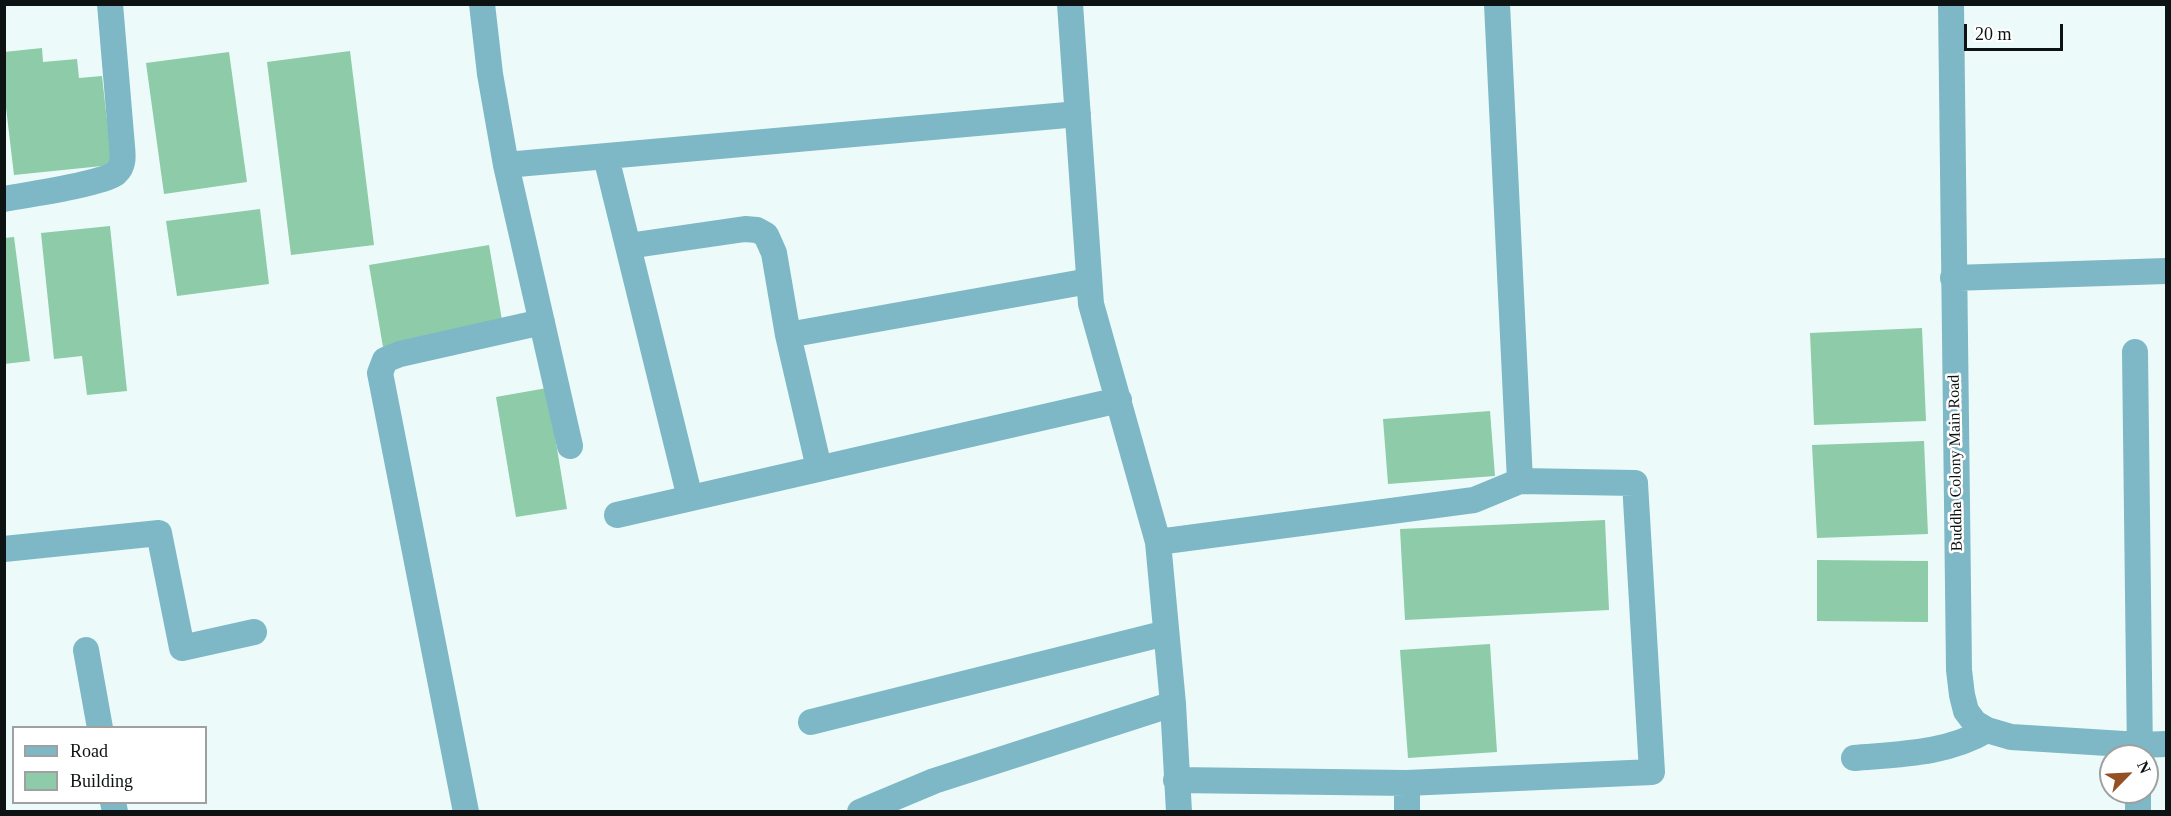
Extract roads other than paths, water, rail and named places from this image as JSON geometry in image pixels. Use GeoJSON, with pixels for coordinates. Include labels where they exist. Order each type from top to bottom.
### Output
{"type":"FeatureCollection","features":[{"type":"Feature","properties":{"kind":"street"},"geometry":{"type":"LineString","coordinates":[[4,199],[98,180],[115,173],[120,167],[123,159],[110,4]]}},
{"type":"Feature","properties":{"kind":"street"},"geometry":{"type":"LineString","coordinates":[[482,4],[490,74],[506,165],[570,446]]}},
{"type":"Feature","properties":{"kind":"street"},"geometry":{"type":"LineString","coordinates":[[1070,4],[1091,304],[1158,542],[1173,704],[1179,812]]}},
{"type":"Feature","properties":{"kind":"street"},"geometry":{"type":"LineString","coordinates":[[1497,4],[1520,481]]}},
{"type":"Feature","properties":{"kind":"street","name":"Buddha Colony Main Road"},"geometry":{"type":"LineString","coordinates":[[1950,4],[1959,670],[1962,695],[1966,711],[1975,723],[1987,730],[2012,737],[2099,747]]}},
{"type":"Feature","properties":{"kind":"street"},"geometry":{"type":"LineString","coordinates":[[506,165],[1078,114]]}},
{"type":"Feature","properties":{"kind":"street"},"geometry":{"type":"LineString","coordinates":[[606,156],[690,498]]}},
{"type":"Feature","properties":{"kind":"street"},"geometry":{"type":"LineString","coordinates":[[628,246],[744,229],[757,230],[766,235],[774,252],[788,335],[819,468]]}},
{"type":"Feature","properties":{"kind":"street"},"geometry":{"type":"LineString","coordinates":[[1953,278],[2166,271]]}},
{"type":"Feature","properties":{"kind":"street"},"geometry":{"type":"LineString","coordinates":[[788,335],[1089,281]]}},
{"type":"Feature","properties":{"kind":"street"},"geometry":{"type":"LineString","coordinates":[[466,812],[380,373],[385,360],[400,354],[542,322]]}},
{"type":"Feature","properties":{"kind":"street"},"geometry":{"type":"LineString","coordinates":[[2136,352],[2140,744]]}},
{"type":"Feature","properties":{"kind":"street"},"geometry":{"type":"LineString","coordinates":[[617,515],[1119,400]]}},
{"type":"Feature","properties":{"kind":"street"},"geometry":{"type":"LineString","coordinates":[[1158,542],[1474,500],[1520,481],[1635,483],[1652,772],[1407,783],[1176,780]]}},
{"type":"Feature","properties":{"kind":"street"},"geometry":{"type":"LineString","coordinates":[[4,549],[159,533],[182,648],[254,632]]}},
{"type":"Feature","properties":{"kind":"street"},"geometry":{"type":"LineString","coordinates":[[811,722],[1166,633]]}},
{"type":"Feature","properties":{"kind":"street"},"geometry":{"type":"LineString","coordinates":[[86,650],[100,726]]}},
{"type":"Feature","properties":{"kind":"street"},"geometry":{"type":"LineString","coordinates":[[860,812],[934,781],[1173,704]]}},
{"type":"Feature","properties":{"kind":"street"},"geometry":{"type":"LineString","coordinates":[[1854,758],[1928,751],[1970,740],[1987,730]]}},
{"type":"Feature","properties":{"kind":"street"},"geometry":{"type":"LineString","coordinates":[[1407,783],[1407,812]]}}]}
